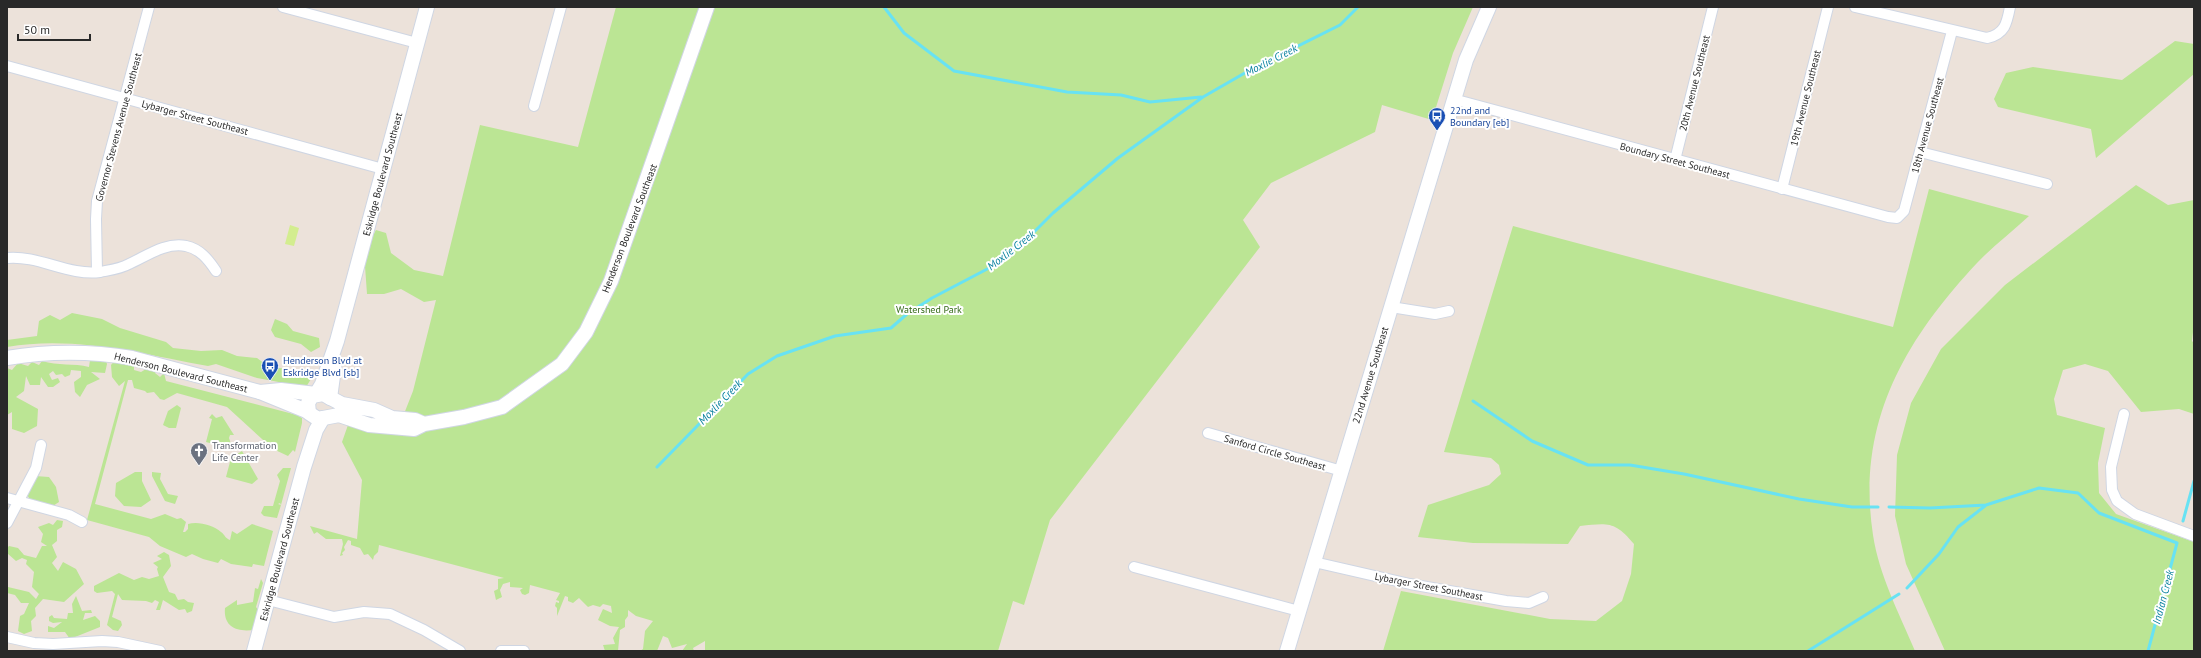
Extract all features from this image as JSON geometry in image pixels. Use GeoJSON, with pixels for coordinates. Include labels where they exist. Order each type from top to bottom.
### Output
{"type":"FeatureCollection","features":[{"type":"Feature","properties":{"kind":"street","name":"Governor Stevens Avenue Southeast"},"geometry":{"type":"LineString","coordinates":[[97,272],[97,201],[149,7]]}},
{"type":"Feature","properties":{"kind":"street"},"geometry":{"type":"LineString","coordinates":[[283,7],[417,44]]}},
{"type":"Feature","properties":{"kind":"street","name":"Eskridge Boulevard Southeast"},"geometry":{"type":"LineString","coordinates":[[316,394],[322,384],[337,341],[426,7]]}},
{"type":"Feature","properties":{"kind":"street"},"geometry":{"type":"LineString","coordinates":[[534,106],[561,7]]}},
{"type":"Feature","properties":{"kind":"street","name":"Henderson Boulevard Southeast"},"geometry":{"type":"LineString","coordinates":[[324,418],[339,415],[369,425],[414,429],[424,424],[464,417],[502,407],[562,364],[586,332],[611,281],[708,7]]}},
{"type":"Feature","properties":{"kind":"street","name":"22nd Avenue Southeast"},"geometry":{"type":"LineString","coordinates":[[1287,651],[1453,99],[1466,60],[1489,7]]}},
{"type":"Feature","properties":{"kind":"street","name":"20th Avenue Southeast"},"geometry":{"type":"LineString","coordinates":[[1675,160],[1713,7]]}},
{"type":"Feature","properties":{"kind":"street","name":"19th Avenue Southeast"},"geometry":{"type":"LineString","coordinates":[[1782,189],[1828,7]]}},
{"type":"Feature","properties":{"kind":"street"},"geometry":{"type":"LineString","coordinates":[[1855,7],[1987,38],[1997,36],[2004,29],[2010,7]]}},
{"type":"Feature","properties":{"kind":"street","name":"18th Avenue Southeast"},"geometry":{"type":"LineString","coordinates":[[1897,218],[1904,211],[1952,31]]}},
{"type":"Feature","properties":{"kind":"street","name":"Lybarger Street Southeast"},"geometry":{"type":"LineString","coordinates":[[7,66],[383,169]]}},
{"type":"Feature","properties":{"kind":"street","name":"Boundary Street Southeast"},"geometry":{"type":"LineString","coordinates":[[1453,99],[1782,189],[1888,217],[1897,218]]}},
{"type":"Feature","properties":{"kind":"street"},"geometry":{"type":"LineString","coordinates":[[1920,152],[2047,184]]}},
{"type":"Feature","properties":{"kind":"street"},"geometry":{"type":"LineString","coordinates":[[7,258],[30,259],[80,272],[97,272],[114,270],[157,250],[175,246],[194,249],[209,261],[216,271]]}},
{"type":"Feature","properties":{"kind":"street"},"geometry":{"type":"LineString","coordinates":[[1391,307],[1435,314],[1449,311]]}},
{"type":"Feature","properties":{"kind":"street","name":"Eskridge Boulevard Southeast"},"geometry":{"type":"LineString","coordinates":[[330,398],[337,341]]}},
{"type":"Feature","properties":{"kind":"street","name":"Henderson Boulevard Southeast"},"geometry":{"type":"LineString","coordinates":[[7,358],[60,352],[111,354],[154,363],[260,392],[309,412]]}},
{"type":"Feature","properties":{"kind":"street","name":"Henderson Boulevard Southeast"},"geometry":{"type":"LineString","coordinates":[[260,392],[281,390],[316,394]]}},
{"type":"Feature","properties":{"kind":"street"},"geometry":{"type":"LineString","coordinates":[[316,394],[323,394],[330,398],[332,409],[324,418],[314,417],[309,412],[308,403],[316,394]]}},
{"type":"Feature","properties":{"kind":"street","name":"Henderson Boulevard Southeast"},"geometry":{"type":"LineString","coordinates":[[330,398],[350,406],[374,410],[392,418],[415,420],[424,424]]}},
{"type":"Feature","properties":{"kind":"street","name":"Eskridge Boulevard Southeast"},"geometry":{"type":"LineString","coordinates":[[304,466],[309,412]]}},
{"type":"Feature","properties":{"kind":"street"},"geometry":{"type":"LineString","coordinates":[[2124,414],[2111,467],[2112,490],[2117,501],[2135,514],[2194,536]]}},
{"type":"Feature","properties":{"kind":"street","name":"Eskridge Boulevard Southeast"},"geometry":{"type":"LineString","coordinates":[[254,651],[304,466],[316,430],[324,418]]}},
{"type":"Feature","properties":{"kind":"street","name":"Sanford Circle Southeast"},"geometry":{"type":"LineString","coordinates":[[1208,433],[1342,471]]}},
{"type":"Feature","properties":{"kind":"street"},"geometry":{"type":"LineString","coordinates":[[7,523],[17,500],[36,468],[41,445]]}},
{"type":"Feature","properties":{"kind":"street"},"geometry":{"type":"LineString","coordinates":[[7,498],[69,515],[82,522]]}},
{"type":"Feature","properties":{"kind":"street","name":"Lybarger Street Southeast"},"geometry":{"type":"LineString","coordinates":[[1314,562],[1410,584],[1506,601],[1528,603],[1543,597]]}},
{"type":"Feature","properties":{"kind":"street"},"geometry":{"type":"LineString","coordinates":[[1134,567],[1299,611]]}},
{"type":"Feature","properties":{"kind":"street"},"geometry":{"type":"LineString","coordinates":[[268,600],[334,617],[364,612],[390,614],[424,630],[460,651]]}},
{"type":"Feature","properties":{"kind":"street"},"geometry":{"type":"LineString","coordinates":[[7,637],[49,644],[118,642],[160,651]]}},
{"type":"Feature","properties":{"kind":"street"},"geometry":{"type":"LineString","coordinates":[[500,651],[524,651]]}},
{"type":"Feature","properties":{"kind":"green space","name":"Watershed Park"},"geometry":{"type":"Polygon","coordinates":[[[616,7],[1473,7],[1453,53],[1432,120],[1382,105],[1375,132],[1271,183],[1243,220],[1260,247],[1050,520],[1024,605],[1013,601],[998,651],[705,651],[705,641],[693,648],[694,651],[682,651],[687,644],[672,648],[668,638],[663,636],[657,651],[640,651],[643,649],[645,631],[653,621],[636,616],[628,610],[628,616],[625,620],[625,627],[620,630],[618,651],[605,651],[603,645],[615,644],[613,638],[619,627],[610,626],[598,620],[603,609],[612,613],[611,606],[603,604],[600,607],[593,605],[588,607],[579,598],[573,603],[568,601],[568,597],[565,596],[557,616],[557,608],[555,606],[556,602],[559,603],[559,601],[556,600],[560,593],[530,585],[529,593],[525,595],[522,594],[520,590],[523,588],[510,587],[510,582],[503,584],[500,590],[502,597],[496,600],[494,591],[498,589],[498,579],[504,578],[379,545],[378,552],[374,556],[373,560],[368,554],[364,555],[360,548],[351,545],[351,541],[348,540],[344,547],[345,550],[342,553],[343,555],[340,556],[343,544],[342,539],[326,539],[317,532],[314,534],[310,526],[357,539],[362,480],[342,442],[348,425],[402,419],[413,391],[436,300],[424,302],[401,289],[384,294],[367,294],[364,252],[376,230],[386,233],[391,253],[414,270],[443,276],[480,125],[578,147],[616,7]]]}},
{"type":"Feature","properties":{"kind":"green space"},"geometry":{"type":"Polygon","coordinates":[[[2175,41],[2194,44],[2194,74],[2096,158],[2091,129],[1998,107],[1994,99],[2006,73],[2033,67],[2122,80],[2175,41]]]}},
{"type":"Feature","properties":{"kind":"green space"},"geometry":{"type":"Polygon","coordinates":[[[2136,185],[2168,205],[2194,200],[2194,323],[2192,341],[2194,343],[2194,414],[2179,409],[2141,412],[2108,371],[2085,364],[2063,370],[2054,399],[2057,415],[2105,428],[2098,463],[2099,493],[2116,514],[2194,542],[2194,651],[1945,651],[1906,564],[1895,516],[1897,455],[1911,403],[1941,349],[2005,285],[2136,185]]]}},
{"type":"Feature","properties":{"kind":"green space"},"geometry":{"type":"Polygon","coordinates":[[[1929,189],[2029,216],[1977,263],[1928,323],[1908,354],[1891,387],[1879,421],[1872,457],[1870,495],[1873,535],[1885,579],[1915,651],[1383,651],[1401,591],[1550,619],[1596,621],[1622,601],[1631,574],[1634,544],[1616,527],[1610,525],[1598,524],[1580,526],[1568,544],[1473,543],[1418,537],[1428,505],[1489,485],[1501,474],[1499,465],[1491,458],[1444,452],[1513,226],[1893,327],[1929,189]]]}},
{"type":"Feature","properties":{"kind":"green space"},"geometry":{"type":"Polygon","coordinates":[[[290,225],[299,228],[294,246],[285,244],[290,225]]]}},
{"type":"Feature","properties":{"kind":"green space"},"geometry":{"type":"Polygon","coordinates":[[[72,313],[102,319],[120,328],[166,342],[173,348],[201,351],[222,350],[237,356],[257,358],[269,367],[309,371],[311,379],[306,387],[257,378],[216,364],[208,366],[133,352],[83,345],[57,343],[7,347],[7,340],[37,336],[39,321],[50,315],[60,320],[72,313]]]}},
{"type":"Feature","properties":{"kind":"green space"},"geometry":{"type":"Polygon","coordinates":[[[275,319],[287,324],[293,331],[319,338],[320,347],[311,352],[301,344],[275,337],[271,330],[275,319]]]}},
{"type":"Feature","properties":{"kind":"green space"},"geometry":{"type":"Polygon","coordinates":[[[104,356],[107,364],[105,373],[91,372],[100,379],[87,385],[80,397],[75,392],[74,382],[81,377],[81,371],[71,370],[70,375],[65,377],[62,374],[56,375],[53,371],[49,374],[52,380],[58,378],[60,382],[53,387],[48,387],[41,377],[40,385],[30,385],[26,376],[24,391],[16,397],[38,409],[37,426],[24,433],[12,429],[12,412],[7,415],[7,368],[12,370],[18,363],[28,366],[32,362],[39,365],[42,361],[89,367],[90,360],[104,356]]]}},
{"type":"Feature","properties":{"kind":"green space"},"geometry":{"type":"Polygon","coordinates":[[[116,359],[134,361],[134,370],[141,372],[146,369],[156,369],[155,373],[160,377],[164,373],[166,381],[297,415],[302,418],[295,452],[293,450],[288,456],[273,449],[227,407],[177,393],[164,400],[160,399],[154,392],[147,393],[134,388],[132,380],[128,380],[95,504],[151,519],[165,514],[177,519],[181,518],[186,522],[183,532],[188,529],[188,524],[205,524],[214,527],[230,540],[232,531],[237,534],[252,524],[273,531],[264,566],[253,564],[252,567],[231,564],[221,559],[218,563],[192,554],[186,557],[160,546],[149,537],[87,520],[125,381],[119,386],[112,377],[111,365],[116,359]]]}},
{"type":"Feature","properties":{"kind":"green space"},"geometry":{"type":"Polygon","coordinates":[[[177,405],[181,408],[176,428],[169,428],[163,425],[168,411],[177,405]]]}},
{"type":"Feature","properties":{"kind":"green space"},"geometry":{"type":"Polygon","coordinates":[[[212,414],[216,418],[222,416],[234,435],[230,435],[229,438],[231,444],[225,447],[206,442],[212,419],[209,418],[212,414]]]}},
{"type":"Feature","properties":{"kind":"green space"},"geometry":{"type":"Polygon","coordinates":[[[242,451],[258,479],[252,484],[226,477],[231,458],[242,451]]]}},
{"type":"Feature","properties":{"kind":"green space"},"geometry":{"type":"Polygon","coordinates":[[[283,468],[291,468],[281,505],[277,518],[264,516],[261,513],[264,506],[273,506],[280,481],[277,475],[283,468]]]}},
{"type":"Feature","properties":{"kind":"green space"},"geometry":{"type":"Polygon","coordinates":[[[135,472],[142,472],[142,481],[151,500],[141,507],[124,506],[115,496],[116,483],[135,472]]]}},
{"type":"Feature","properties":{"kind":"green space"},"geometry":{"type":"Polygon","coordinates":[[[152,472],[161,473],[160,479],[168,494],[178,496],[175,504],[165,501],[152,476],[152,472]]]}},
{"type":"Feature","properties":{"kind":"green space"},"geometry":{"type":"Polygon","coordinates":[[[35,476],[49,477],[56,487],[59,502],[48,509],[32,502],[25,492],[35,476]]]}},
{"type":"Feature","properties":{"kind":"green space"},"geometry":{"type":"Polygon","coordinates":[[[57,520],[63,521],[62,527],[57,530],[57,541],[52,545],[57,557],[52,563],[58,571],[63,562],[76,569],[84,584],[64,602],[43,599],[35,608],[36,616],[31,621],[32,631],[24,634],[18,631],[20,616],[24,614],[29,603],[21,603],[15,595],[7,593],[8,587],[29,592],[36,599],[39,594],[32,587],[34,572],[26,564],[27,560],[22,558],[16,561],[7,553],[7,548],[9,546],[18,548],[24,555],[36,558],[42,546],[47,546],[41,542],[43,534],[38,527],[49,523],[53,525],[57,520]]]}},
{"type":"Feature","properties":{"kind":"green space"},"geometry":{"type":"Polygon","coordinates":[[[164,552],[169,555],[171,566],[163,577],[169,592],[175,594],[178,600],[184,599],[188,602],[194,603],[192,611],[187,613],[185,609],[179,610],[163,600],[160,610],[156,610],[159,602],[155,600],[152,603],[146,601],[122,600],[118,594],[112,617],[121,621],[122,625],[118,631],[113,630],[107,625],[115,594],[112,591],[97,593],[94,591],[94,586],[119,573],[134,580],[142,577],[149,579],[159,576],[157,569],[158,567],[153,563],[162,559],[157,556],[164,552]]]}},
{"type":"Feature","properties":{"kind":"green space"},"geometry":{"type":"Polygon","coordinates":[[[261,579],[263,583],[256,607],[262,615],[258,629],[239,630],[234,628],[227,621],[225,608],[237,600],[237,605],[253,602],[255,588],[258,589],[261,579]]]}},
{"type":"Feature","properties":{"kind":"green space"},"geometry":{"type":"Polygon","coordinates":[[[76,596],[82,611],[91,610],[92,613],[85,613],[83,620],[95,616],[100,621],[100,627],[70,639],[65,632],[48,632],[48,626],[54,628],[62,622],[53,623],[49,621],[49,617],[52,615],[54,618],[67,619],[68,613],[73,613],[72,604],[76,596]]]}},
{"type":"Feature","properties":{"kind":"waterway"},"geometry":{"type":"LineString","coordinates":[[884,7],[904,33],[954,71],[1067,92],[1121,95],[1150,102],[1201,97]]}},
{"type":"Feature","properties":{"kind":"waterway","name":"Moxlie Creek"},"geometry":{"type":"LineString","coordinates":[[657,467],[748,374],[777,356],[835,336],[891,328],[907,314],[932,298],[991,267],[1031,235],[1053,213],[1118,158],[1203,97],[1250,70],[1340,25],[1358,7]]}},
{"type":"Feature","properties":{"kind":"waterway"},"geometry":{"type":"LineString","coordinates":[[1473,401],[1532,441],[1588,465],[1630,465],[1684,474],[1799,499],[1852,507],[1878,507]]}},
{"type":"Feature","properties":{"kind":"waterway","name":"Indian Creek"},"geometry":{"type":"LineString","coordinates":[[2183,521],[2194,481]]}},
{"type":"Feature","properties":{"kind":"waterway"},"geometry":{"type":"LineString","coordinates":[[1889,507],[1930,508],[1986,505],[2039,488],[2078,493],[2099,513],[2177,543],[2148,651]]}},
{"type":"Feature","properties":{"kind":"waterway"},"geometry":{"type":"LineString","coordinates":[[1907,588],[1939,554],[1958,527],[1985,506]]}},
{"type":"Feature","properties":{"kind":"waterway"},"geometry":{"type":"LineString","coordinates":[[1808,651],[1899,594]]}},
{"type":"Feature","properties":{"kind":"place","name":"22nd and Boundary [eb]"},"geometry":{"type":"Point","coordinates":[1437,131]}},
{"type":"Feature","properties":{"kind":"place","name":"Henderson Blvd at Eskridge Blvd [sb]"},"geometry":{"type":"Point","coordinates":[270,381]}},
{"type":"Feature","properties":{"kind":"place","name":"Transformation Life Center"},"geometry":{"type":"Point","coordinates":[199,466]}}]}
